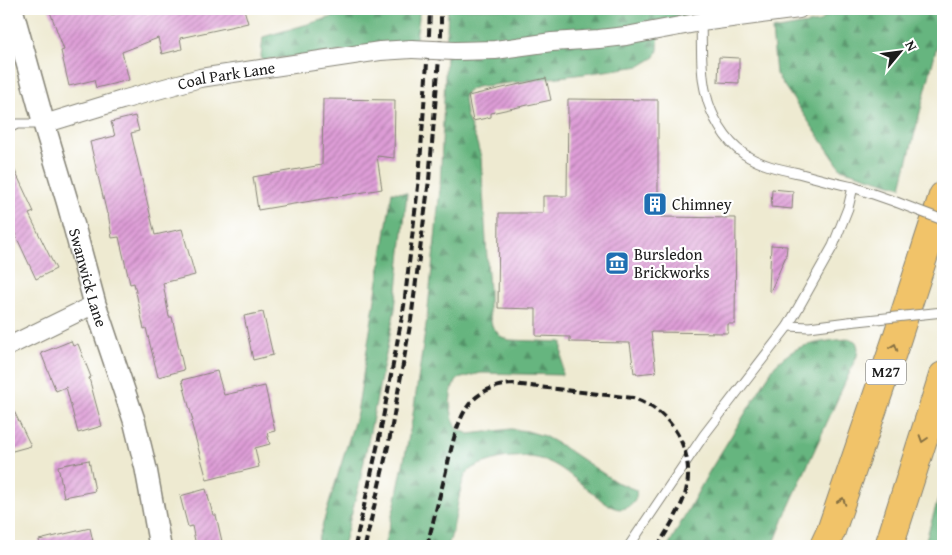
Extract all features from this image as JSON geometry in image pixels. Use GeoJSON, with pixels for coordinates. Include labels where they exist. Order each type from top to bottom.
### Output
{"type":"FeatureCollection","features":[{"type":"Feature","properties":{"kind":"highway","name":"M27"},"geometry":{"type":"LineString","coordinates":[[824,546],[831,531],[893,350],[943,196]]}},
{"type":"Feature","properties":{"kind":"highway"},"geometry":{"type":"LineString","coordinates":[[889,546],[943,376]]}},
{"type":"Feature","properties":{"kind":"street","name":"Swanwick Lane"},"geometry":{"type":"LineString","coordinates":[[12,9],[95,304],[134,420],[146,468],[160,546]]}},
{"type":"Feature","properties":{"kind":"street"},"geometry":{"type":"LineString","coordinates":[[701,22],[799,9]]}},
{"type":"Feature","properties":{"kind":"street","name":"Coal Park Lane"},"geometry":{"type":"LineString","coordinates":[[44,124],[200,78],[380,51],[495,50],[552,42],[626,36],[701,22]]}},
{"type":"Feature","properties":{"kind":"street"},"geometry":{"type":"LineString","coordinates":[[9,346],[95,304]]}},
{"type":"Feature","properties":{"kind":"lane"},"geometry":{"type":"LineString","coordinates":[[701,22],[703,82],[710,108],[724,133],[744,154],[769,166],[853,188],[943,220]]}},
{"type":"Feature","properties":{"kind":"lane"},"geometry":{"type":"LineString","coordinates":[[9,128],[18,124],[44,124]]}},
{"type":"Feature","properties":{"kind":"lane"},"geometry":{"type":"LineString","coordinates":[[629,546],[704,435],[788,326],[833,246],[848,208],[853,188]]}},
{"type":"Feature","properties":{"kind":"lane"},"geometry":{"type":"LineString","coordinates":[[788,326],[809,327],[943,312]]}},
{"type":"Feature","properties":{"kind":"green space"},"geometry":{"type":"Polygon","coordinates":[[[360,9],[419,9],[415,44],[262,60],[263,37],[360,9]]]}},
{"type":"Feature","properties":{"kind":"green space"},"geometry":{"type":"Polygon","coordinates":[[[448,9],[554,9],[561,11],[677,9],[688,13],[694,23],[659,29],[658,50],[655,57],[640,66],[476,87],[467,91],[464,98],[466,115],[481,157],[489,312],[492,326],[500,336],[509,340],[562,342],[562,375],[481,373],[458,379],[452,388],[450,403],[453,420],[458,429],[469,434],[511,429],[544,436],[616,482],[636,490],[634,502],[624,509],[615,508],[602,501],[564,470],[547,461],[526,457],[504,458],[480,465],[467,473],[461,490],[448,546],[384,546],[395,504],[412,421],[427,318],[440,189],[448,9]]]}},
{"type":"Feature","properties":{"kind":"green space"},"geometry":{"type":"Polygon","coordinates":[[[835,9],[943,9],[943,22],[901,187],[841,169],[776,74],[772,30],[819,22],[835,9]]]}},
{"type":"Feature","properties":{"kind":"green space"},"geometry":{"type":"Polygon","coordinates":[[[392,192],[407,193],[395,309],[359,486],[343,546],[316,546],[357,413],[392,192]]]}},
{"type":"Feature","properties":{"kind":"green space"},"geometry":{"type":"Polygon","coordinates":[[[849,339],[856,341],[858,348],[857,356],[773,546],[668,546],[709,472],[775,365],[801,347],[849,339]]]}},
{"type":"Feature","properties":{"kind":"green space"},"geometry":{"type":"Polygon","coordinates":[[[943,483],[943,546],[924,546],[943,483]]]}},
{"type":"Feature","properties":{"kind":"building"},"geometry":{"type":"Polygon","coordinates":[[[49,9],[109,9],[112,15],[127,9],[144,9],[146,14],[170,9],[244,9],[248,23],[180,38],[182,49],[162,54],[158,38],[122,52],[129,80],[96,88],[94,80],[69,86],[61,51],[64,50],[49,9]]]}},
{"type":"Feature","properties":{"kind":"building"},"geometry":{"type":"Polygon","coordinates":[[[719,57],[739,58],[739,83],[718,82],[719,57]]]}},
{"type":"Feature","properties":{"kind":"building"},"geometry":{"type":"Polygon","coordinates":[[[546,78],[551,100],[491,113],[491,117],[473,121],[468,96],[546,78]]]}},
{"type":"Feature","properties":{"kind":"building"},"geometry":{"type":"Polygon","coordinates":[[[323,99],[395,100],[394,158],[377,156],[382,189],[258,210],[253,177],[322,165],[323,99]]]}},
{"type":"Feature","properties":{"kind":"building","name":"Bursledon Brickworks"},"geometry":{"type":"Polygon","coordinates":[[[568,99],[658,100],[658,198],[661,217],[736,218],[735,324],[728,324],[728,333],[651,332],[656,372],[634,373],[630,343],[570,342],[570,337],[536,336],[536,309],[498,308],[499,213],[543,213],[543,196],[567,196],[568,99]]]}},
{"type":"Feature","properties":{"kind":"building"},"geometry":{"type":"Polygon","coordinates":[[[135,116],[139,131],[131,133],[155,235],[182,229],[195,275],[163,283],[169,317],[172,317],[184,370],[158,377],[146,328],[144,329],[134,283],[130,284],[119,237],[112,238],[108,213],[90,142],[115,136],[111,122],[135,116]]]}},
{"type":"Feature","properties":{"kind":"building"},"geometry":{"type":"Polygon","coordinates":[[[9,158],[34,212],[29,214],[56,269],[36,279],[9,221],[9,158]]]}},
{"type":"Feature","properties":{"kind":"building"},"geometry":{"type":"Polygon","coordinates":[[[772,189],[793,191],[792,209],[771,207],[772,189]]]}},
{"type":"Feature","properties":{"kind":"building"},"geometry":{"type":"Polygon","coordinates":[[[771,245],[787,246],[786,256],[770,292],[769,291],[771,245]]]}},
{"type":"Feature","properties":{"kind":"building"},"geometry":{"type":"Polygon","coordinates":[[[263,312],[273,355],[253,360],[244,316],[263,312]]]}},
{"type":"Feature","properties":{"kind":"building"},"geometry":{"type":"Polygon","coordinates":[[[71,341],[73,346],[78,344],[91,377],[89,378],[102,426],[78,433],[66,387],[56,391],[41,353],[71,341]]]}},
{"type":"Feature","properties":{"kind":"building"},"geometry":{"type":"Polygon","coordinates":[[[217,371],[224,395],[265,386],[275,431],[267,433],[270,444],[255,448],[259,467],[207,480],[182,380],[217,371]]]}},
{"type":"Feature","properties":{"kind":"building"},"geometry":{"type":"Polygon","coordinates":[[[9,401],[31,446],[9,452],[9,401]]]}},
{"type":"Feature","properties":{"kind":"building"},"geometry":{"type":"Polygon","coordinates":[[[89,460],[95,491],[64,497],[58,466],[89,460]]]}},
{"type":"Feature","properties":{"kind":"building"},"geometry":{"type":"Polygon","coordinates":[[[206,489],[213,515],[216,515],[223,546],[196,546],[192,526],[188,527],[180,496],[206,489]]]}},
{"type":"Feature","properties":{"kind":"building"},"geometry":{"type":"Polygon","coordinates":[[[90,528],[94,546],[40,546],[39,540],[90,528]]]}},
{"type":"Feature","properties":{"kind":"railway"},"geometry":{"type":"LineString","coordinates":[[355,546],[379,439],[404,306],[419,178],[430,9]]}},
{"type":"Feature","properties":{"kind":"railway"},"geometry":{"type":"LineString","coordinates":[[365,546],[389,442],[411,320],[429,180],[441,34],[441,9]]}},
{"type":"Feature","properties":{"kind":"railway"},"geometry":{"type":"LineString","coordinates":[[427,546],[458,424],[474,399],[487,390],[513,384],[633,398],[647,404],[660,413],[670,424],[684,450],[688,464],[688,480],[680,508],[658,546]]}},
{"type":"Feature","properties":{"kind":"place","name":"Chimney"},"geometry":{"type":"Point","coordinates":[655,204]}},
{"type":"Feature","properties":{"kind":"place","name":"Bursledon Brickworks"},"geometry":{"type":"Point","coordinates":[617,263]}}]}
